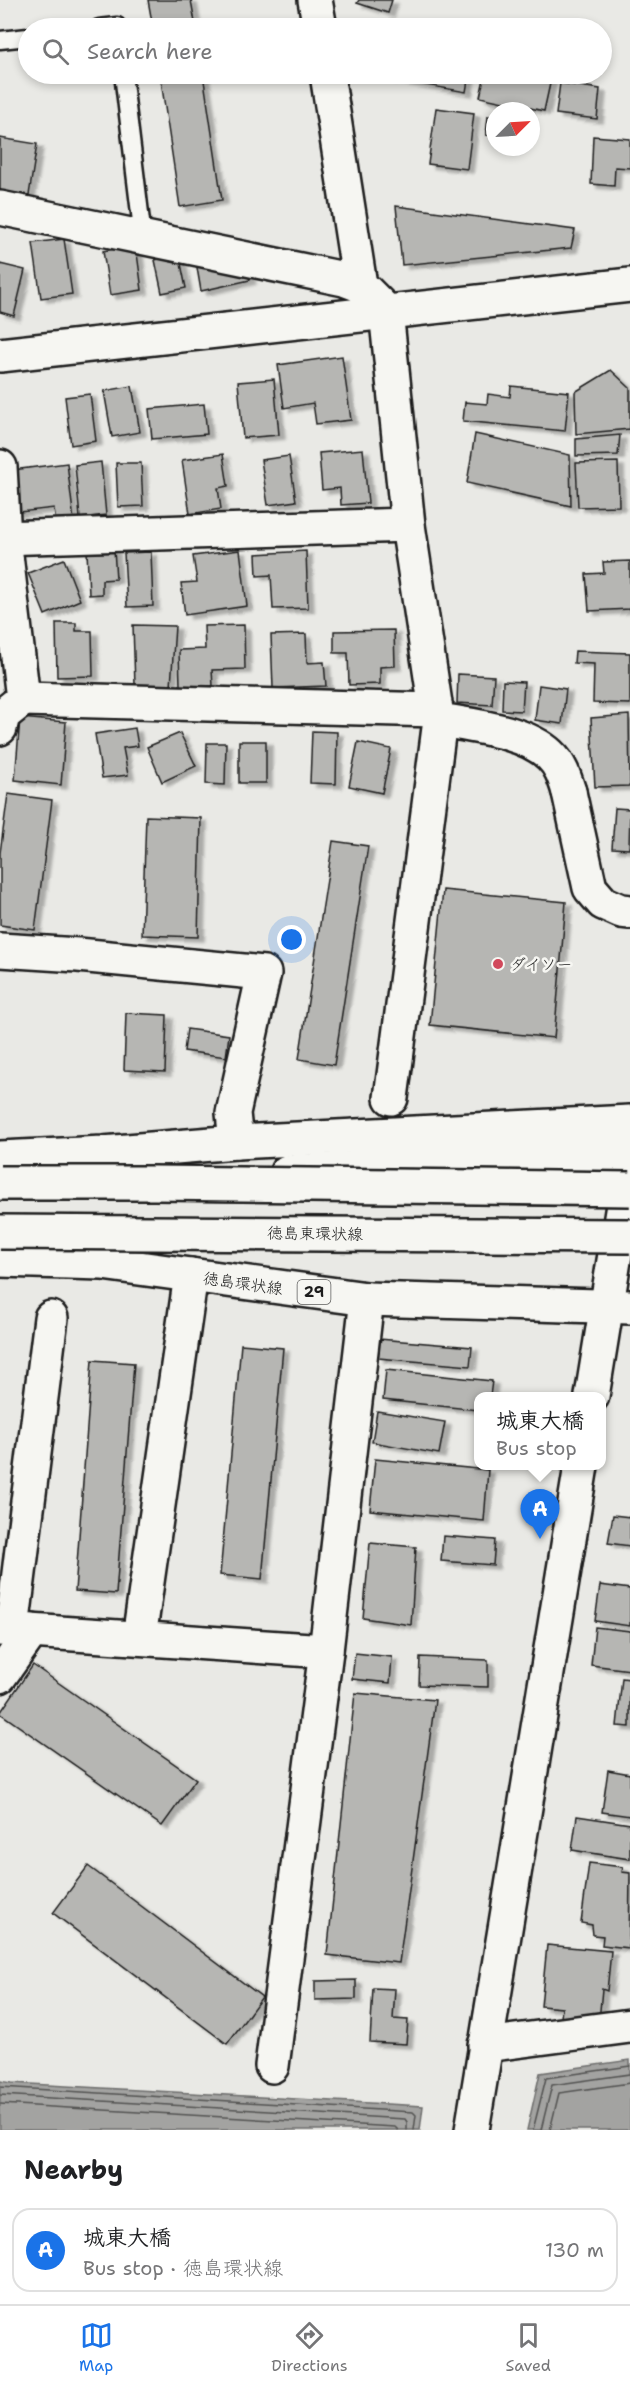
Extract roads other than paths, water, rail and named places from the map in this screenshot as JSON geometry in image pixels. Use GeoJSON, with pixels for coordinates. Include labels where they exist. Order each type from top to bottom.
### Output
{"type":"FeatureCollection","features":[{"type":"Feature","properties":{"kind":"street"},"geometry":{"type":"LineString","coordinates":[[315,0],[318,18]]}},
{"type":"Feature","properties":{"kind":"street"},"geometry":{"type":"LineString","coordinates":[[329,84],[360,285]]}},
{"type":"Feature","properties":{"kind":"street"},"geometry":{"type":"LineString","coordinates":[[0,208],[344,279],[360,285],[386,310],[408,525],[438,715],[391,1098]]}},
{"type":"Feature","properties":{"kind":"street"},"geometry":{"type":"LineString","coordinates":[[0,355],[386,310],[630,285]]}},
{"type":"Feature","properties":{"kind":"street"},"geometry":{"type":"LineString","coordinates":[[0,467],[2,538],[23,699]]}},
{"type":"Feature","properties":{"kind":"street"},"geometry":{"type":"LineString","coordinates":[[2,538],[408,525]]}},
{"type":"Feature","properties":{"kind":"street"},"geometry":{"type":"LineString","coordinates":[[0,728],[3,715],[23,699],[438,715],[495,730],[526,741],[550,755],[563,772],[590,888],[603,903],[621,911],[630,912]]}},
{"type":"Feature","properties":{"kind":"street"},"geometry":{"type":"LineString","coordinates":[[0,950],[264,973],[232,1113],[236,1142]]}},
{"type":"Feature","properties":{"kind":"street"},"geometry":{"type":"LineString","coordinates":[[0,1158],[103,1153],[236,1142],[630,1122]]}},
{"type":"Feature","properties":{"kind":"street"},"geometry":{"type":"LineString","coordinates":[[154,1183],[350,1167],[630,1153]]}},
{"type":"Feature","properties":{"kind":"street"},"geometry":{"type":"LineString","coordinates":[[593,1392],[619,1306],[630,1162]]}},
{"type":"Feature","properties":{"kind":"street"},"geometry":{"type":"LineString","coordinates":[[0,1183],[630,1190]]}},
{"type":"Feature","properties":{"kind":"street","name":"徳島東環状線"},"geometry":{"type":"LineString","coordinates":[[0,1232],[630,1236]]}},
{"type":"Feature","properties":{"kind":"street"},"geometry":{"type":"LineString","coordinates":[[426,1234],[630,1250]]}},
{"type":"Feature","properties":{"kind":"street","name":"徳島環状線"},"geometry":{"type":"LineString","coordinates":[[0,1260],[102,1263],[367,1299],[619,1306]]}},
{"type":"Feature","properties":{"kind":"street"},"geometry":{"type":"LineString","coordinates":[[139,1638],[191,1275]]}},
{"type":"Feature","properties":{"kind":"street"},"geometry":{"type":"LineString","coordinates":[[272,2066],[326,1651],[367,1299]]}},
{"type":"Feature","properties":{"kind":"street"},"geometry":{"type":"LineString","coordinates":[[0,1676],[14,1629],[51,1318]]}},
{"type":"Feature","properties":{"kind":"street"},"geometry":{"type":"LineString","coordinates":[[472,2130],[580,1470]]}},
{"type":"Feature","properties":{"kind":"street"},"geometry":{"type":"LineString","coordinates":[[14,1629],[326,1651]]}},
{"type":"Feature","properties":{"kind":"street"},"geometry":{"type":"LineString","coordinates":[[486,2045],[630,2026]]}},
{"type":"Feature","properties":{"kind":"lane"},"geometry":{"type":"LineString","coordinates":[[0,40],[18,38]]}},
{"type":"Feature","properties":{"kind":"lane"},"geometry":{"type":"LineString","coordinates":[[124,84],[143,238]]}},
{"type":"Feature","properties":{"kind":"water"},"geometry":{"type":"Polygon","coordinates":[[[630,2060],[630,2130],[527,2130],[540,2073],[630,2060]]]}},
{"type":"Feature","properties":{"kind":"water"},"geometry":{"type":"Polygon","coordinates":[[[0,2081],[423,2106],[420,2130],[0,2130],[0,2081]]]}},
{"type":"Feature","properties":{"kind":"place","name":"ダイソー"},"geometry":{"type":"Point","coordinates":[498,964]}},
{"type":"Feature","properties":{"kind":"place","name":"城東大橋"},"geometry":{"type":"Point","coordinates":[540,1539]}}]}
